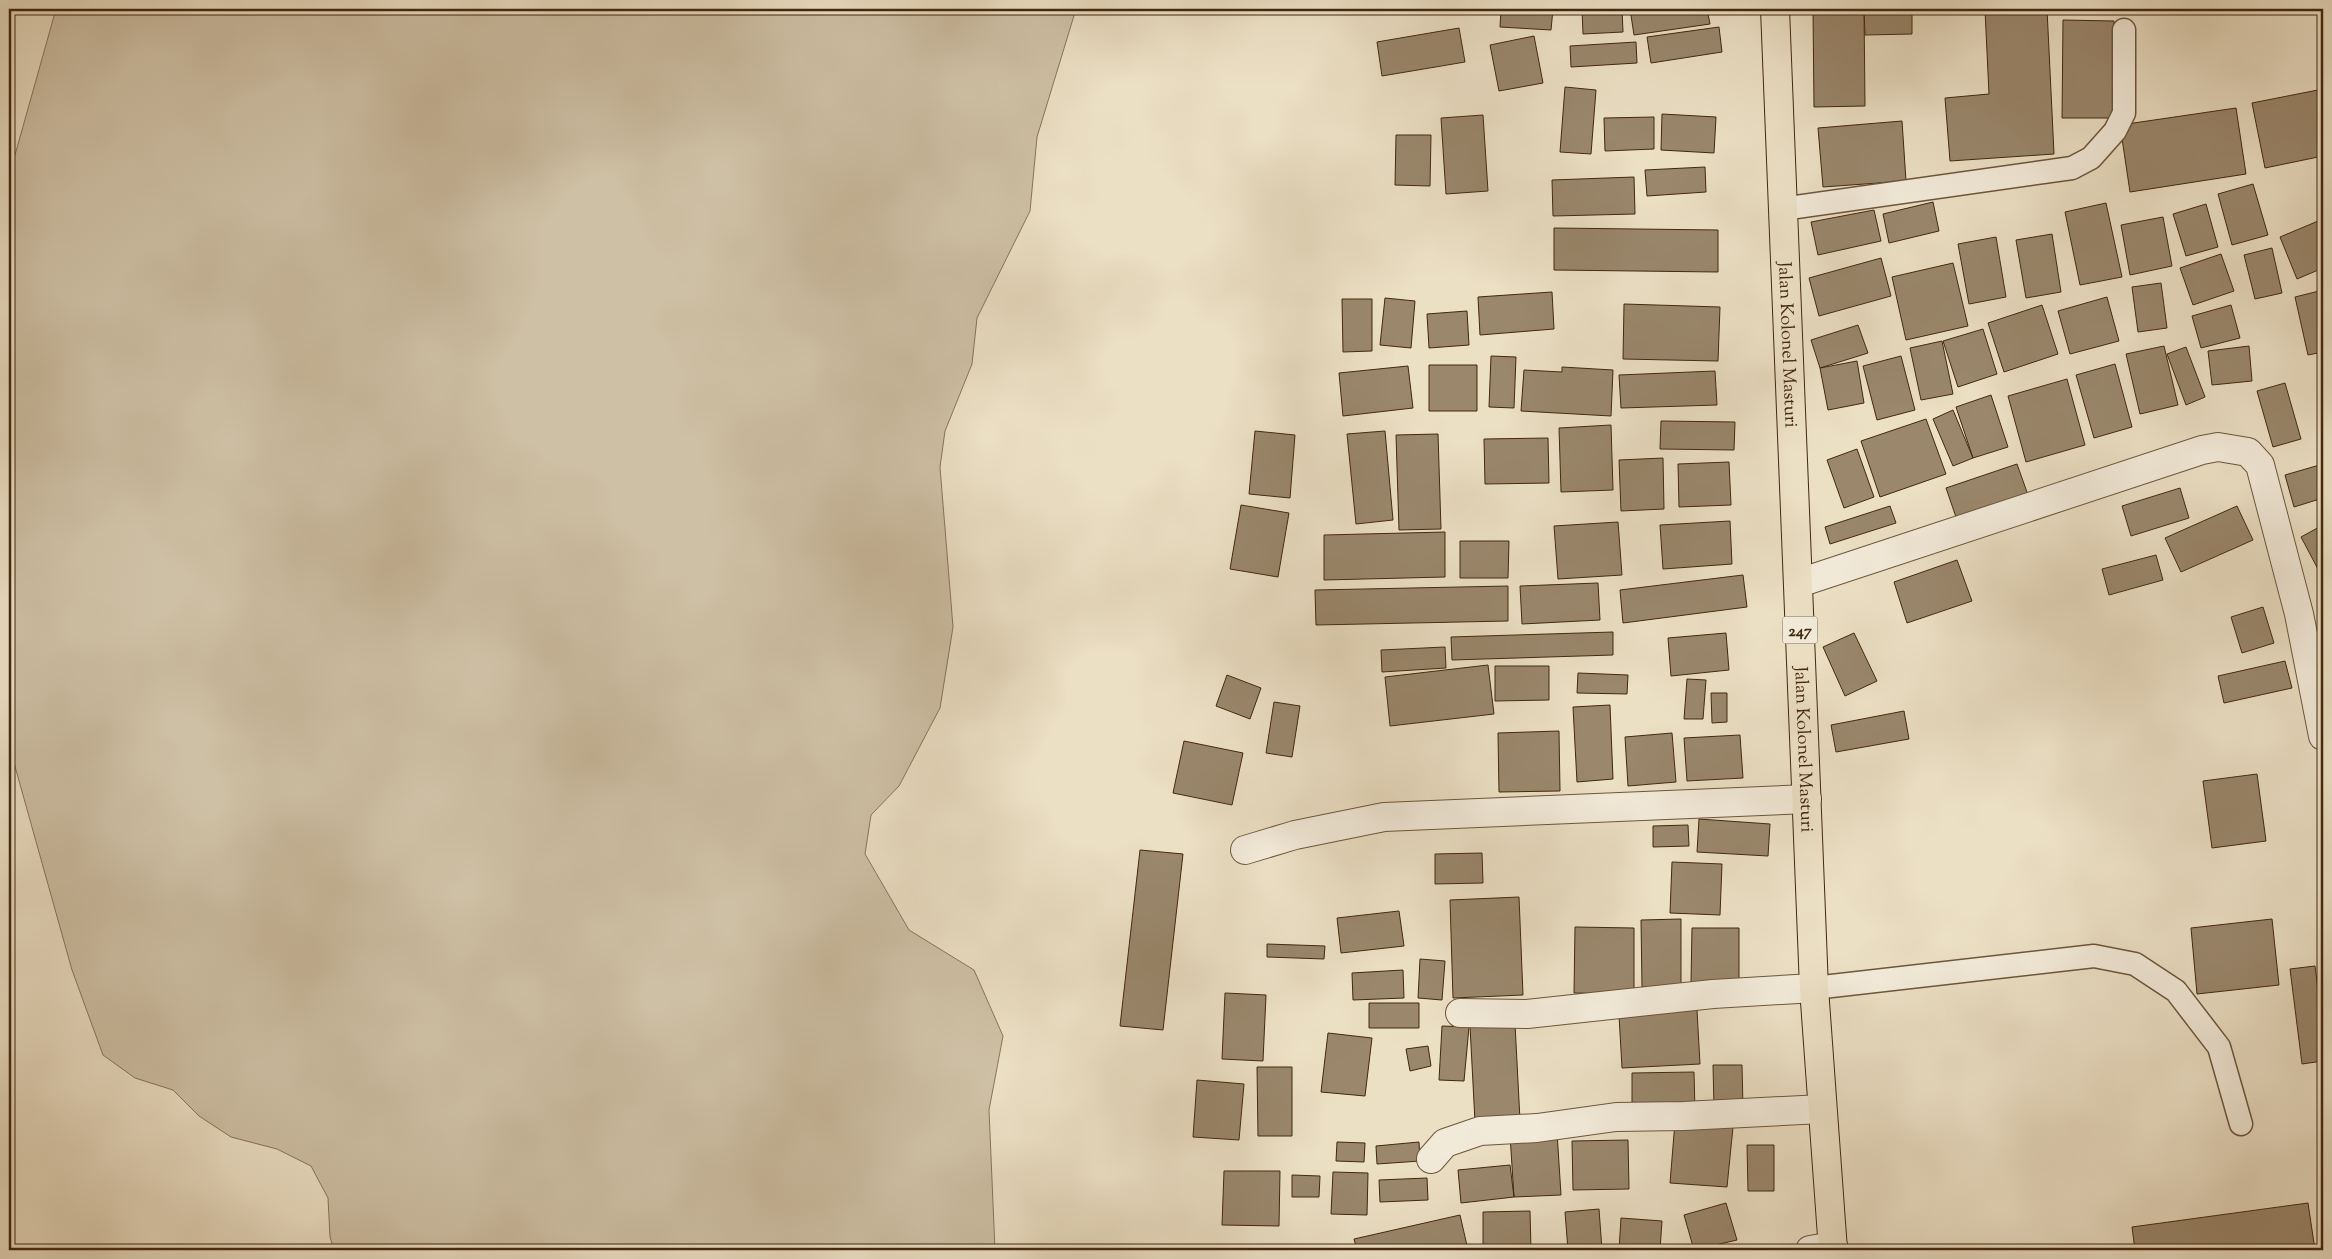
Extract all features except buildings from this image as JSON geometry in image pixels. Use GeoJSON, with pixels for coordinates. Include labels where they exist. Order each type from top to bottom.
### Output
{"type":"FeatureCollection","features":[{"type":"Feature","properties":{"kind":"main road","name":"Jalan Kolonel Masturi"},"geometry":{"type":"LineString","coordinates":[[1775,9],[1814,988],[1822,1109],[1825,1249]]}},
{"type":"Feature","properties":{"kind":"street"},"geometry":{"type":"LineString","coordinates":[[1799,584],[2202,450],[2218,447],[2248,452],[2260,465],[2263,475],[2299,614],[2323,736]]}},
{"type":"Feature","properties":{"kind":"street"},"geometry":{"type":"LineString","coordinates":[[1245,850],[1295,835],[1384,816],[1807,799]]}},
{"type":"Feature","properties":{"kind":"street"},"geometry":{"type":"LineString","coordinates":[[1460,1012],[1527,1014],[1713,994],[1814,988]]}},
{"type":"Feature","properties":{"kind":"street"},"geometry":{"type":"LineString","coordinates":[[1432,1159],[1445,1144],[1480,1131],[1537,1128],[1616,1117],[1692,1116],[1822,1109]]}},
{"type":"Feature","properties":{"kind":"lane"},"geometry":{"type":"LineString","coordinates":[[1782,208],[2072,168],[2091,158],[2114,131],[2124,113],[2124,30]]}},
{"type":"Feature","properties":{"kind":"lane"},"geometry":{"type":"LineString","coordinates":[[1814,988],[2094,956],[2135,964],[2176,991],[2219,1048],[2241,1124]]}},
{"type":"Feature","properties":{"kind":"shaded area"},"geometry":{"type":"Polygon","coordinates":[[[56,9],[1076,9],[1037,137],[1030,211],[977,318],[972,364],[945,431],[940,467],[953,627],[940,708],[899,786],[871,815],[865,854],[909,930],[974,970],[1003,1036],[989,1110],[995,1250],[334,1250],[330,1237],[328,1198],[311,1166],[277,1149],[231,1137],[199,1116],[173,1090],[135,1078],[103,1055],[72,970],[9,745],[9,163],[15,155],[56,9]]]}}]}
